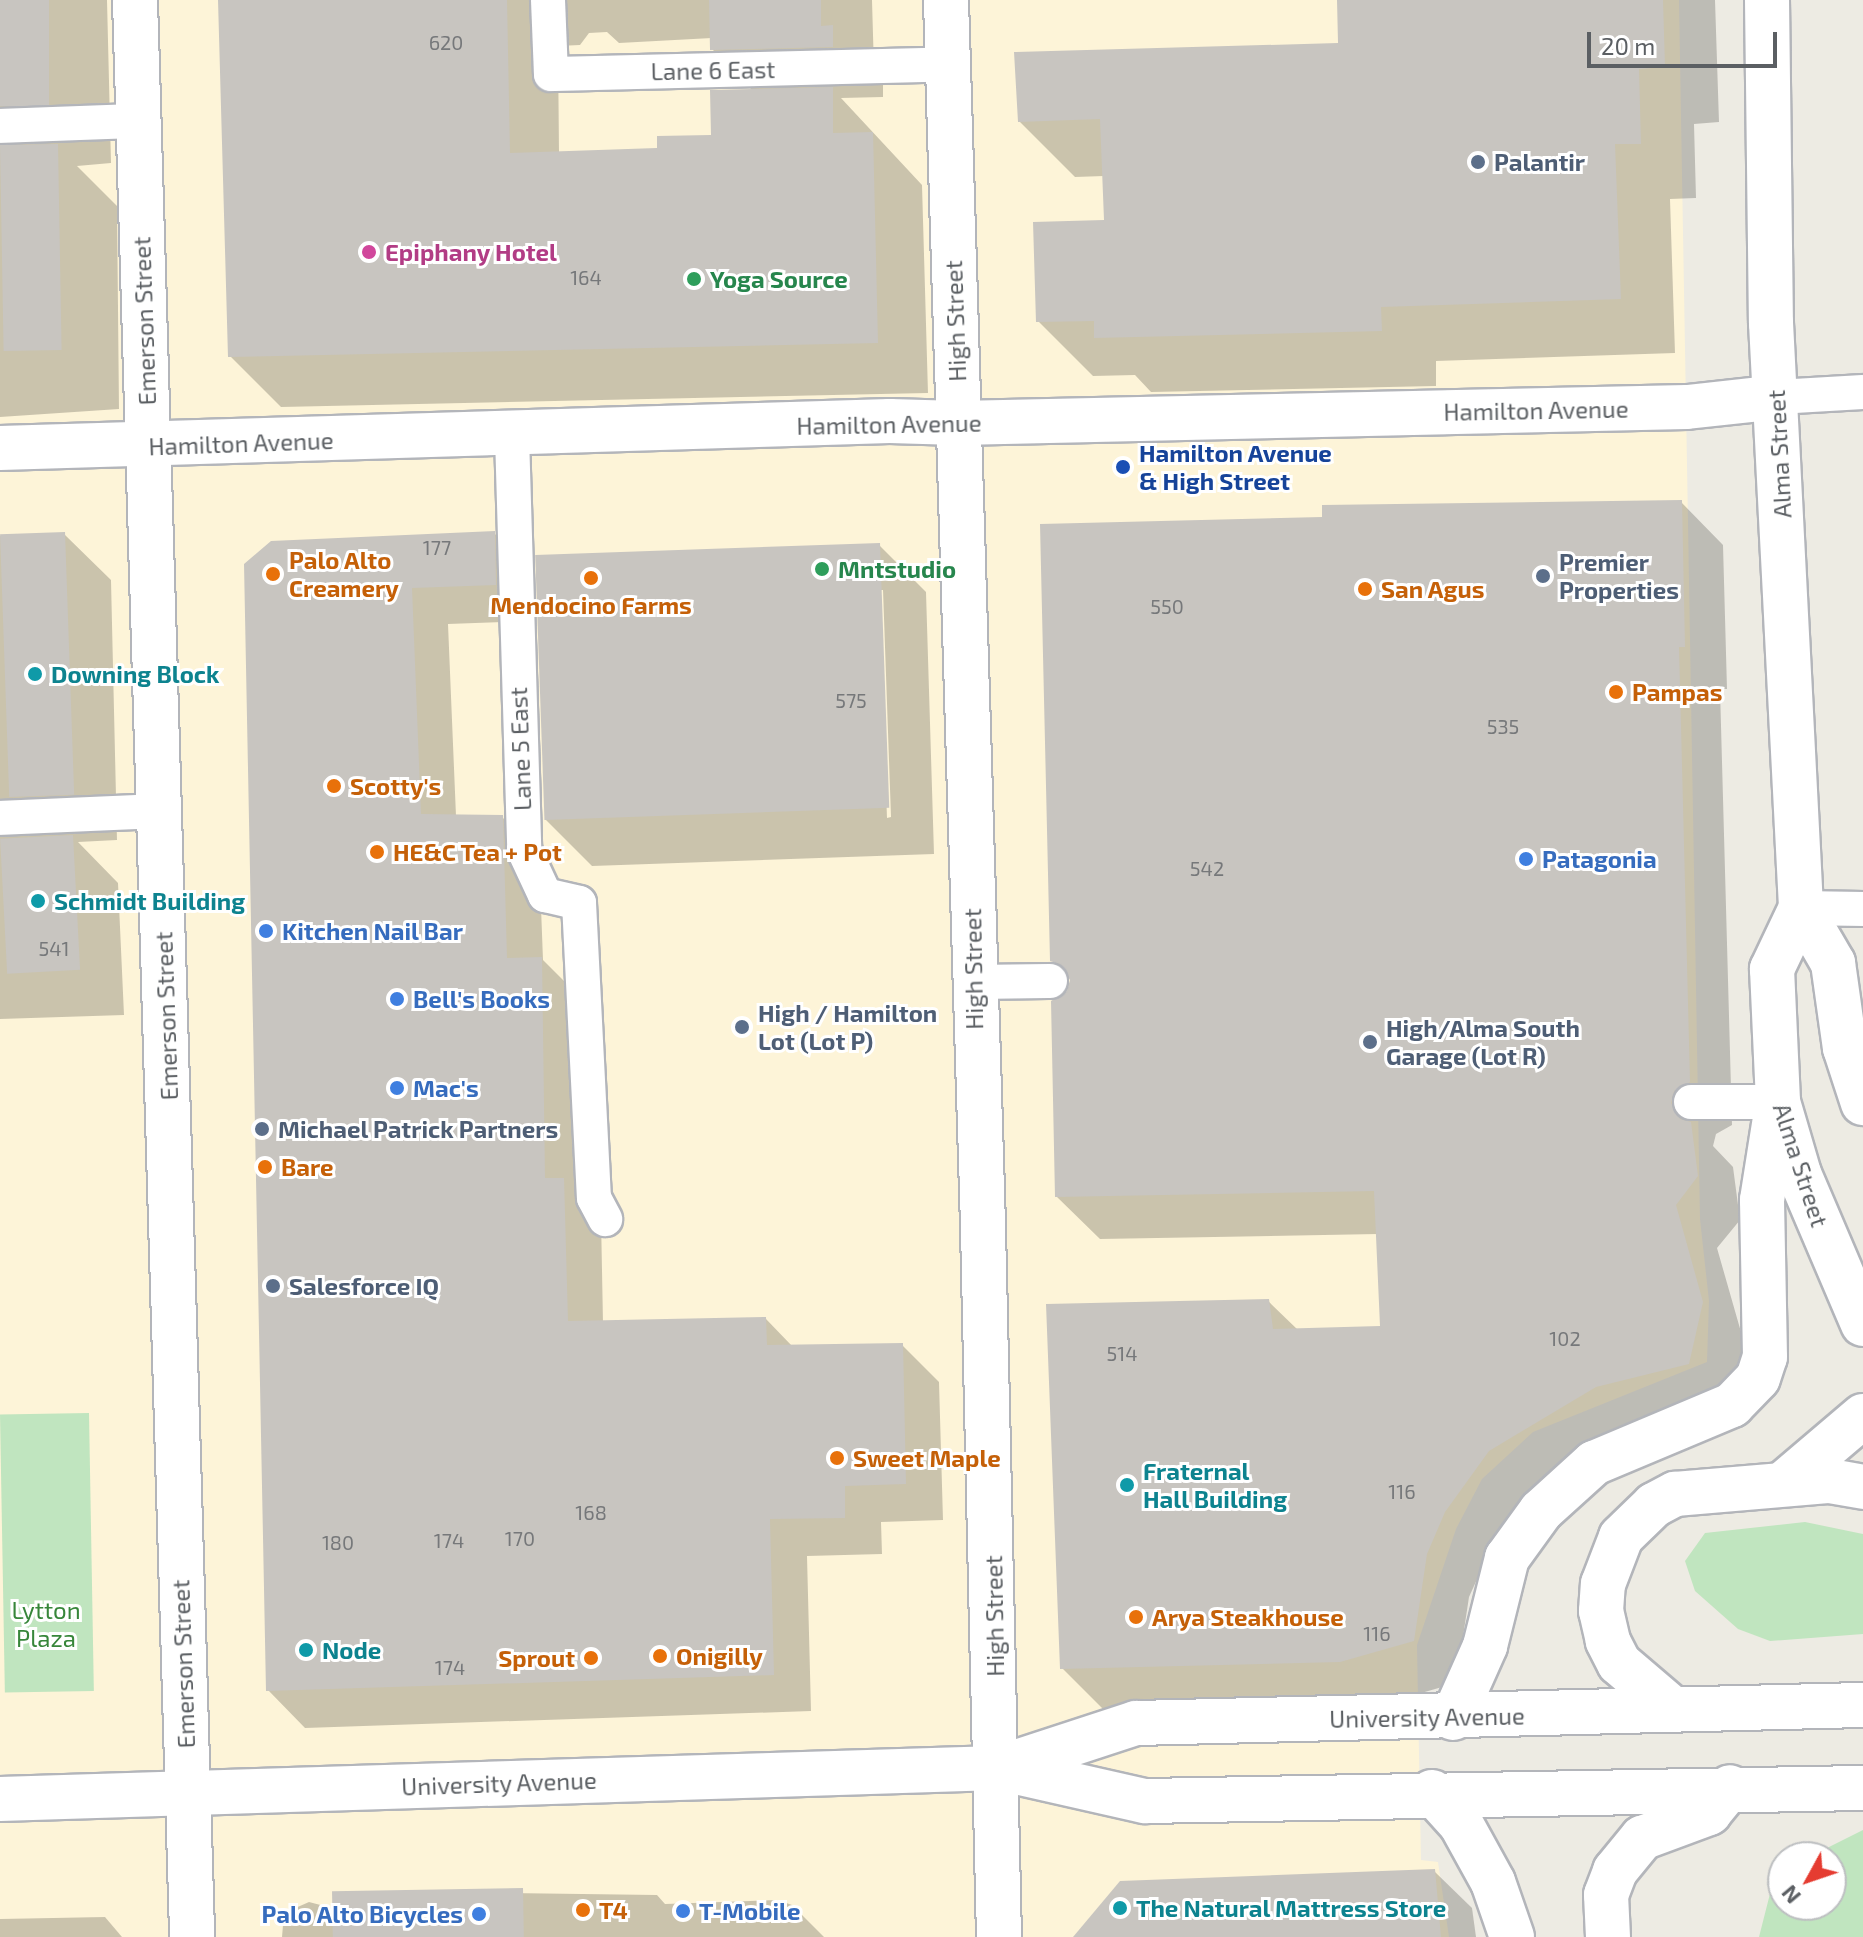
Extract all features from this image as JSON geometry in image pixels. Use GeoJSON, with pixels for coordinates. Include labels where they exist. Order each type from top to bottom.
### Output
{"type":"FeatureCollection","features":[{"type":"Feature","properties":{"kind":"street","name":"Emerson Street"},"geometry":{"type":"LineString","coordinates":[[135,0],[192,1937]]}},
{"type":"Feature","properties":{"kind":"street","name":"High Street"},"geometry":{"type":"LineString","coordinates":[[946,0],[998,1768],[999,1937]]}},
{"type":"Feature","properties":{"kind":"street","name":"Alma Street"},"geometry":{"type":"LineString","coordinates":[[1767,0],[1777,397],[1801,908],[1833,963],[1845,1048],[1863,1103]]}},
{"type":"Feature","properties":{"kind":"street","name":"Hamilton Avenue"},"geometry":{"type":"LineString","coordinates":[[0,448],[512,436],[890,421],[958,423],[1687,407],[1777,397]]}},
{"type":"Feature","properties":{"kind":"street","name":"Alma Street"},"geometry":{"type":"LineString","coordinates":[[1801,908],[1772,969],[1778,1102],[1799,1174],[1863,1324]]}},
{"type":"Feature","properties":{"kind":"street"},"geometry":{"type":"LineString","coordinates":[[1453,1718],[1485,1646],[1507,1558],[1541,1511],[1594,1463],[1732,1405],[1758,1378],[1765,1357],[1762,1200],[1778,1102]]}},
{"type":"Feature","properties":{"kind":"street"},"geometry":{"type":"LineString","coordinates":[[1783,1484],[1863,1416]]}},
{"type":"Feature","properties":{"kind":"street"},"geometry":{"type":"LineString","coordinates":[[1674,1710],[1619,1663],[1608,1641],[1601,1611],[1611,1554],[1635,1521],[1675,1494],[1830,1481],[1863,1487]]}},
{"type":"Feature","properties":{"kind":"street","name":"University Avenue"},"geometry":{"type":"LineString","coordinates":[[998,1768],[1136,1723],[1453,1718],[1863,1705]]}},
{"type":"Feature","properties":{"kind":"street","name":"University Avenue"},"geometry":{"type":"LineString","coordinates":[[0,1799],[998,1768],[1145,1801],[1432,1792],[1863,1788]]}},
{"type":"Feature","properties":{"kind":"street"},"geometry":{"type":"LineString","coordinates":[[1608,1937],[1606,1895],[1615,1871],[1642,1838],[1709,1813],[1730,1787]]}},
{"type":"Feature","properties":{"kind":"street"},"geometry":{"type":"LineString","coordinates":[[1432,1792],[1461,1824],[1493,1882],[1512,1937]]}},
{"type":"Feature","properties":{"kind":"lane","name":"Lane 6 East"},"geometry":{"type":"LineString","coordinates":[[548,0],[551,74],[948,64]]}},
{"type":"Feature","properties":{"kind":"lane"},"geometry":{"type":"LineString","coordinates":[[0,126],[138,121]]}},
{"type":"Feature","properties":{"kind":"lane"},"geometry":{"type":"LineString","coordinates":[[1777,397],[1863,392]]}},
{"type":"Feature","properties":{"kind":"lane","name":"Lane 5 East"},"geometry":{"type":"LineString","coordinates":[[512,436],[524,850],[545,895],[579,903],[594,1198],[605,1219]]}},
{"type":"Feature","properties":{"kind":"lane"},"geometry":{"type":"LineString","coordinates":[[0,818],[160,811]]}},
{"type":"Feature","properties":{"kind":"lane"},"geometry":{"type":"LineString","coordinates":[[1801,908],[1863,909]]}},
{"type":"Feature","properties":{"kind":"lane"},"geometry":{"type":"LineString","coordinates":[[973,982],[1050,981]]}},
{"type":"Feature","properties":{"kind":"lane"},"geometry":{"type":"LineString","coordinates":[[1691,1102],[1778,1102]]}},
{"type":"Feature","properties":{"kind":"shaded area"},"geometry":{"type":"Polygon","coordinates":[[[0,0],[1679,0],[1700,1219],[1709,1301],[1707,1362],[1533,1432],[1482,1479],[1456,1529],[1417,1645],[1421,1860],[1438,1862],[1449,1937],[0,1937],[0,0]]]}},
{"type":"Feature","properties":{"kind":"green space","name":"Lytton Plaza"},"geometry":{"type":"Polygon","coordinates":[[[89,1413],[94,1691],[5,1693],[0,1415],[89,1413]]]}},
{"type":"Feature","properties":{"kind":"green space"},"geometry":{"type":"Polygon","coordinates":[[[1805,1522],[1863,1534],[1863,1634],[1770,1641],[1738,1629],[1695,1591],[1685,1561],[1705,1533],[1805,1522]]]}},
{"type":"Feature","properties":{"kind":"green space"},"geometry":{"type":"Polygon","coordinates":[[[1863,1830],[1863,1937],[1759,1937],[1767,1906],[1767,1921],[1847,1921],[1847,1841],[1841,1841],[1863,1830]]]}},
{"type":"Feature","properties":{"kind":"building"},"geometry":{"type":"Polygon","coordinates":[[[0,0],[49,0],[49,106],[0,106],[0,0]]]}},
{"type":"Feature","properties":{"kind":"building"},"geometry":{"type":"Polygon","coordinates":[[[218,0],[507,0],[510,153],[657,148],[657,136],[711,135],[710,90],[833,87],[833,133],[873,132],[878,343],[228,357],[218,0]]]}},
{"type":"Feature","properties":{"kind":"building"},"geometry":{"type":"Polygon","coordinates":[[[709,0],[821,0],[821,26],[833,25],[833,47],[710,50],[709,0]]]}},
{"type":"Feature","properties":{"kind":"building"},"geometry":{"type":"Polygon","coordinates":[[[1337,0],[1663,0],[1665,67],[1639,69],[1641,144],[1615,144],[1621,299],[1381,307],[1382,331],[1094,338],[1094,321],[1036,322],[1033,222],[1104,220],[1100,119],[1018,122],[1014,52],[1338,43],[1337,0]]]}},
{"type":"Feature","properties":{"kind":"building"},"geometry":{"type":"Polygon","coordinates":[[[58,144],[62,350],[4,351],[0,145],[58,144]]]}},
{"type":"Feature","properties":{"kind":"building"},"geometry":{"type":"Polygon","coordinates":[[[1682,500],[1685,647],[1679,647],[1690,1082],[1674,1091],[1671,1103],[1680,1119],[1691,1122],[1698,1176],[1676,1205],[1703,1302],[1689,1364],[1596,1387],[1489,1451],[1445,1512],[1427,1554],[1414,1641],[1340,1662],[1060,1669],[1046,1304],[1269,1299],[1273,1329],[1380,1326],[1374,1191],[1055,1197],[1051,1001],[1067,991],[1070,980],[1060,964],[1050,961],[1040,524],[1322,517],[1322,505],[1682,500]]]}},
{"type":"Feature","properties":{"kind":"building"},"geometry":{"type":"Polygon","coordinates":[[[495,531],[496,585],[412,588],[421,814],[503,815],[507,958],[542,957],[545,1178],[564,1178],[568,1321],[766,1317],[767,1345],[903,1343],[906,1484],[845,1486],[845,1518],[770,1519],[774,1675],[266,1691],[244,564],[271,541],[495,531]]]}},
{"type":"Feature","properties":{"kind":"building","name":"Downing Block"},"geometry":{"type":"Polygon","coordinates":[[[65,532],[74,795],[9,797],[0,534],[65,532]]]}},
{"type":"Feature","properties":{"kind":"building"},"geometry":{"type":"Polygon","coordinates":[[[880,543],[889,808],[544,820],[535,555],[880,543]]]}},
{"type":"Feature","properties":{"kind":"building","name":"Schmidt Building"},"geometry":{"type":"Polygon","coordinates":[[[73,835],[80,970],[7,974],[0,839],[73,835]]]}},
{"type":"Feature","properties":{"kind":"building"},"geometry":{"type":"Polygon","coordinates":[[[1435,1869],[1441,1937],[1073,1937],[1120,1881],[1435,1869]]]}},
{"type":"Feature","properties":{"kind":"building"},"geometry":{"type":"Polygon","coordinates":[[[523,1888],[524,1937],[333,1937],[332,1891],[523,1888]]]}},
{"type":"Feature","properties":{"kind":"place","name":"Palantir"},"geometry":{"type":"Point","coordinates":[1478,162]}},
{"type":"Feature","properties":{"kind":"place","name":"Epiphany Hotel"},"geometry":{"type":"Point","coordinates":[369,252]}},
{"type":"Feature","properties":{"kind":"place","name":"Yoga Source"},"geometry":{"type":"Point","coordinates":[694,279]}},
{"type":"Feature","properties":{"kind":"place","name":"Hamilton Avenue & High Street"},"geometry":{"type":"Point","coordinates":[1123,467]}},
{"type":"Feature","properties":{"kind":"place","name":"Mntstudio"},"geometry":{"type":"Point","coordinates":[822,569]}},
{"type":"Feature","properties":{"kind":"place","name":"Palo Alto Creamery"},"geometry":{"type":"Point","coordinates":[273,574]}},
{"type":"Feature","properties":{"kind":"place","name":"Premier Properties"},"geometry":{"type":"Point","coordinates":[1543,576]}},
{"type":"Feature","properties":{"kind":"place","name":"Mendocino Farms"},"geometry":{"type":"Point","coordinates":[591,578]}},
{"type":"Feature","properties":{"kind":"place","name":"San Agus"},"geometry":{"type":"Point","coordinates":[1365,589]}},
{"type":"Feature","properties":{"kind":"place","name":"Downing Block"},"geometry":{"type":"Point","coordinates":[35,674]}},
{"type":"Feature","properties":{"kind":"place","name":"Pampas"},"geometry":{"type":"Point","coordinates":[1616,692]}},
{"type":"Feature","properties":{"kind":"place","name":"Scotty's"},"geometry":{"type":"Point","coordinates":[334,786]}},
{"type":"Feature","properties":{"kind":"place","name":"HE&C Tea + Pot"},"geometry":{"type":"Point","coordinates":[377,852]}},
{"type":"Feature","properties":{"kind":"place","name":"Patagonia"},"geometry":{"type":"Point","coordinates":[1526,859]}},
{"type":"Feature","properties":{"kind":"place","name":"Schmidt Building"},"geometry":{"type":"Point","coordinates":[38,901]}},
{"type":"Feature","properties":{"kind":"place","name":"Kitchen Nail Bar"},"geometry":{"type":"Point","coordinates":[266,931]}},
{"type":"Feature","properties":{"kind":"place","name":"Bell's Books"},"geometry":{"type":"Point","coordinates":[397,999]}},
{"type":"Feature","properties":{"kind":"place","name":"High / Hamilton Lot (Lot P)"},"geometry":{"type":"Point","coordinates":[742,1027]}},
{"type":"Feature","properties":{"kind":"place","name":"High/Alma South Garage (Lot R)"},"geometry":{"type":"Point","coordinates":[1370,1042]}},
{"type":"Feature","properties":{"kind":"place","name":"Mac's"},"geometry":{"type":"Point","coordinates":[397,1088]}},
{"type":"Feature","properties":{"kind":"place","name":"Michael Patrick Partners"},"geometry":{"type":"Point","coordinates":[262,1129]}},
{"type":"Feature","properties":{"kind":"place","name":"Bare"},"geometry":{"type":"Point","coordinates":[265,1167]}},
{"type":"Feature","properties":{"kind":"place","name":"Salesforce IQ"},"geometry":{"type":"Point","coordinates":[273,1286]}},
{"type":"Feature","properties":{"kind":"place","name":"Sweet Maple"},"geometry":{"type":"Point","coordinates":[837,1458]}},
{"type":"Feature","properties":{"kind":"place","name":"Fraternal Hall Building"},"geometry":{"type":"Point","coordinates":[1127,1485]}},
{"type":"Feature","properties":{"kind":"place","name":"Arya Steakhouse"},"geometry":{"type":"Point","coordinates":[1136,1617]}},
{"type":"Feature","properties":{"kind":"place","name":"Node"},"geometry":{"type":"Point","coordinates":[306,1650]}},
{"type":"Feature","properties":{"kind":"place","name":"Onigilly"},"geometry":{"type":"Point","coordinates":[660,1656]}},
{"type":"Feature","properties":{"kind":"place","name":"Sprout"},"geometry":{"type":"Point","coordinates":[591,1658]}},
{"type":"Feature","properties":{"kind":"place","name":"The Natural Mattress Store"},"geometry":{"type":"Point","coordinates":[1120,1908]}},
{"type":"Feature","properties":{"kind":"place","name":"T4"},"geometry":{"type":"Point","coordinates":[583,1910]}},
{"type":"Feature","properties":{"kind":"place","name":"T-Mobile"},"geometry":{"type":"Point","coordinates":[683,1911]}},
{"type":"Feature","properties":{"kind":"place","name":"Palo Alto Bicycles"},"geometry":{"type":"Point","coordinates":[479,1914]}}]}
